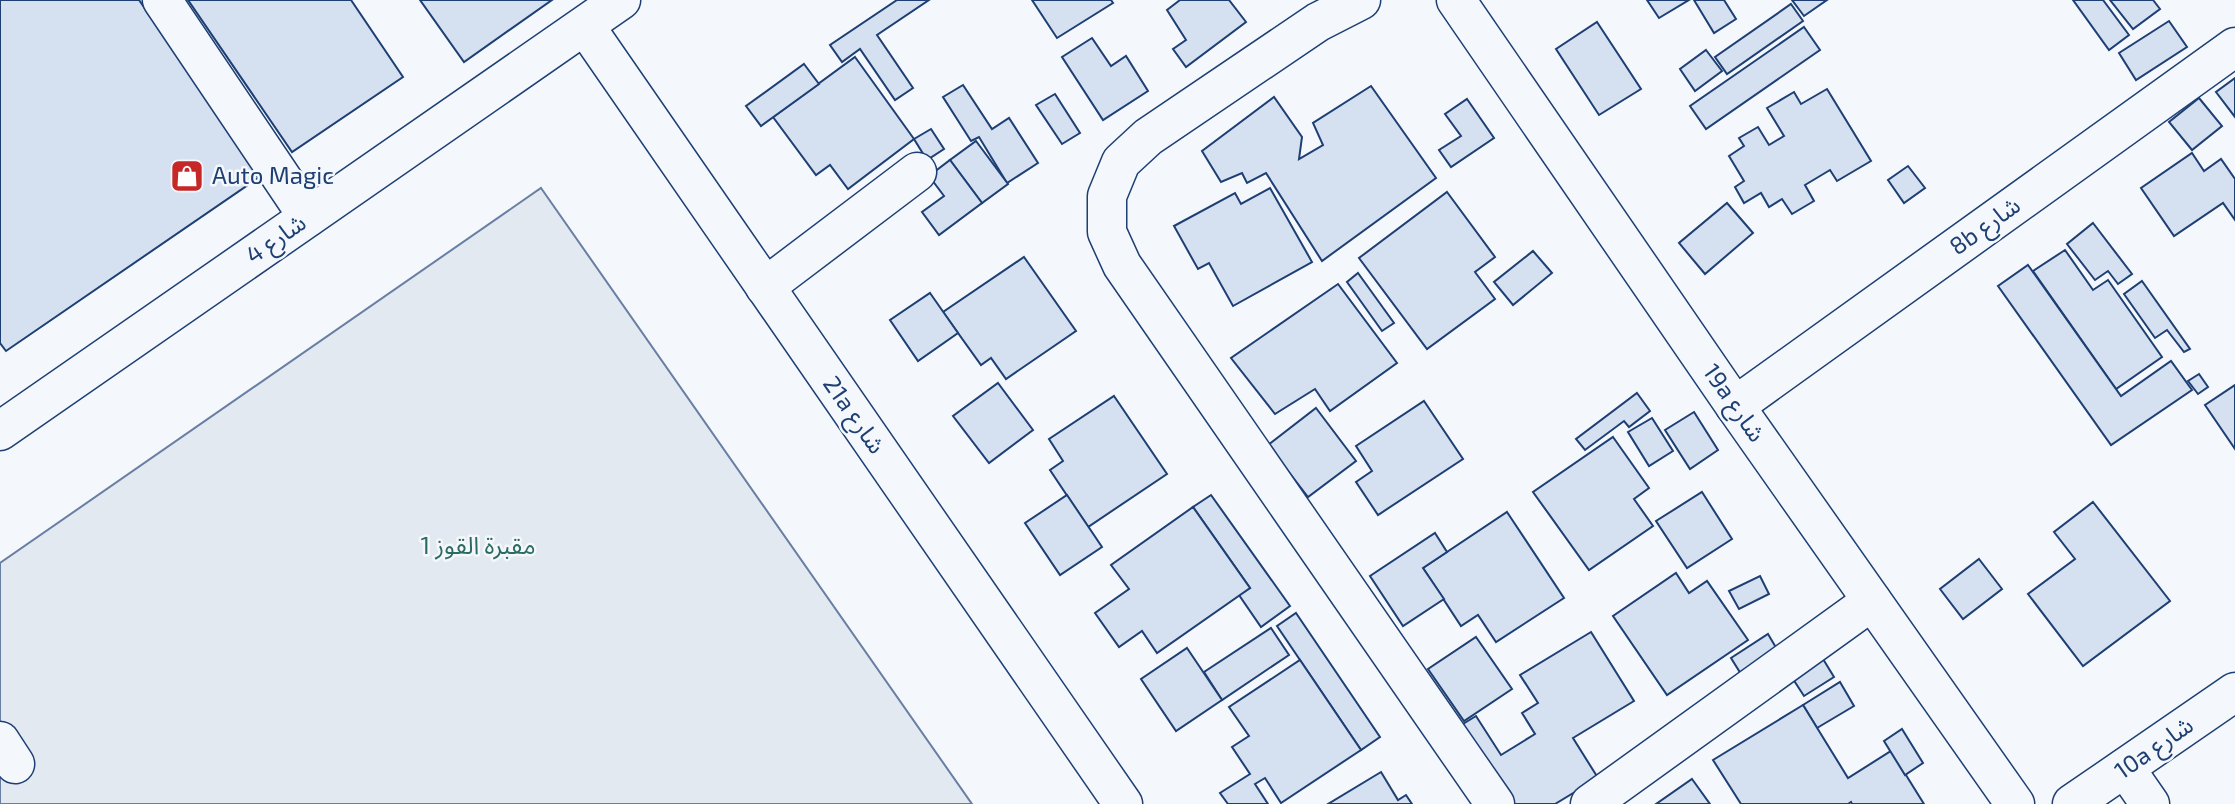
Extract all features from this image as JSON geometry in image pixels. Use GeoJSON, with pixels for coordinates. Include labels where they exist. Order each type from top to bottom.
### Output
{"type":"FeatureCollection","features":[{"type":"Feature","properties":{"kind":"street"},"geometry":{"type":"LineString","coordinates":[[162,0],[308,217]]}},
{"type":"Feature","properties":{"kind":"street","name":"شارع 4"},"geometry":{"type":"LineString","coordinates":[[3,424],[621,0]]}},
{"type":"Feature","properties":{"kind":"street"},"geometry":{"type":"LineString","coordinates":[[1362,0],[1318,22],[1139,145],[1121,162],[1107,195],[1107,232],[1122,265],[1495,804]]}},
{"type":"Feature","properties":{"kind":"street","name":"19a شارع"},"geometry":{"type":"LineString","coordinates":[[1456,0],[1735,406],[2015,804]]}},
{"type":"Feature","properties":{"kind":"street","name":"21a شارع"},"geometry":{"type":"LineString","coordinates":[[585,26],[1123,804]]}},
{"type":"Feature","properties":{"kind":"street","name":"8b شارع"},"geometry":{"type":"LineString","coordinates":[[1735,406],[2235,47]]}},
{"type":"Feature","properties":{"kind":"street"},"geometry":{"type":"LineString","coordinates":[[765,287],[918,172]]}},
{"type":"Feature","properties":{"kind":"street"},"geometry":{"type":"LineString","coordinates":[[1590,804],[1872,601]]}},
{"type":"Feature","properties":{"kind":"street","name":"10a شارع"},"geometry":{"type":"LineString","coordinates":[[2072,804],[2235,692]]}},
{"type":"Feature","properties":{"kind":"street"},"geometry":{"type":"LineString","coordinates":[[2125,768],[2150,804]]}},
{"type":"Feature","properties":{"kind":"green space","name":"مقبرة القوز 1"},"geometry":{"type":"Polygon","coordinates":[[[541,188],[972,804],[0,804],[0,563],[541,188]]]}},
{"type":"Feature","properties":{"kind":"building"},"geometry":{"type":"Polygon","coordinates":[[[0,0],[139,0],[261,176],[6,351],[0,343],[0,0]]]}},
{"type":"Feature","properties":{"kind":"building"},"geometry":{"type":"Polygon","coordinates":[[[188,0],[351,0],[403,77],[292,152],[188,0]]]}},
{"type":"Feature","properties":{"kind":"building"},"geometry":{"type":"Polygon","coordinates":[[[420,0],[552,0],[464,62],[420,0]]]}},
{"type":"Feature","properties":{"kind":"building"},"geometry":{"type":"Polygon","coordinates":[[[897,0],[929,0],[877,35],[913,88],[895,100],[860,49],[842,62],[830,45],[897,0]]]}},
{"type":"Feature","properties":{"kind":"building"},"geometry":{"type":"Polygon","coordinates":[[[1032,0],[1111,0],[1113,3],[1057,38],[1032,0]]]}},
{"type":"Feature","properties":{"kind":"building"},"geometry":{"type":"Polygon","coordinates":[[[1180,0],[1229,0],[1246,22],[1186,67],[1173,49],[1186,40],[1167,10],[1180,0]]]}},
{"type":"Feature","properties":{"kind":"building"},"geometry":{"type":"Polygon","coordinates":[[[1647,0],[1689,0],[1659,18],[1647,0]]]}},
{"type":"Feature","properties":{"kind":"building"},"geometry":{"type":"Polygon","coordinates":[[[1694,0],[1724,0],[1736,19],[1714,33],[1694,0]]]}},
{"type":"Feature","properties":{"kind":"building"},"geometry":{"type":"Polygon","coordinates":[[[1792,0],[1827,0],[1804,16],[1792,0]]]}},
{"type":"Feature","properties":{"kind":"building"},"geometry":{"type":"Polygon","coordinates":[[[2073,0],[2103,0],[2129,35],[2109,50],[2073,0]]]}},
{"type":"Feature","properties":{"kind":"building"},"geometry":{"type":"Polygon","coordinates":[[[2110,0],[2153,0],[2160,9],[2133,29],[2110,0]]]}},
{"type":"Feature","properties":{"kind":"building"},"geometry":{"type":"Polygon","coordinates":[[[1791,4],[1803,21],[1727,74],[1715,57],[1791,4]]]}},
{"type":"Feature","properties":{"kind":"building"},"geometry":{"type":"Polygon","coordinates":[[[2169,21],[2187,47],[2136,80],[2119,53],[2169,21]]]}},
{"type":"Feature","properties":{"kind":"building"},"geometry":{"type":"Polygon","coordinates":[[[1597,22],[1641,89],[1599,115],[1556,49],[1597,22]]]}},
{"type":"Feature","properties":{"kind":"building"},"geometry":{"type":"Polygon","coordinates":[[[1804,27],[1820,50],[1706,129],[1690,106],[1804,27]]]}},
{"type":"Feature","properties":{"kind":"building"},"geometry":{"type":"Polygon","coordinates":[[[1092,38],[1111,66],[1126,56],[1148,91],[1103,120],[1062,57],[1092,38]]]}},
{"type":"Feature","properties":{"kind":"building"},"geometry":{"type":"Polygon","coordinates":[[[1706,50],[1722,71],[1695,91],[1680,69],[1706,50]]]}},
{"type":"Feature","properties":{"kind":"building"},"geometry":{"type":"Polygon","coordinates":[[[855,57],[914,139],[848,189],[830,165],[816,175],[773,117],[855,57]]]}},
{"type":"Feature","properties":{"kind":"building"},"geometry":{"type":"Polygon","coordinates":[[[804,64],[819,84],[761,126],[746,106],[804,64]]]}},
{"type":"Feature","properties":{"kind":"building"},"geometry":{"type":"Polygon","coordinates":[[[2235,78],[2235,117],[2216,92],[2235,78]]]}},
{"type":"Feature","properties":{"kind":"building"},"geometry":{"type":"Polygon","coordinates":[[[963,85],[992,129],[1009,118],[1038,163],[1007,183],[979,137],[971,141],[943,97],[963,85]]]}},
{"type":"Feature","properties":{"kind":"building"},"geometry":{"type":"Polygon","coordinates":[[[1371,86],[1436,178],[1322,261],[1266,173],[1247,183],[1242,173],[1221,182],[1202,151],[1274,97],[1302,137],[1299,159],[1323,145],[1313,123],[1371,86]]]}},
{"type":"Feature","properties":{"kind":"building"},"geometry":{"type":"Polygon","coordinates":[[[1827,89],[1871,161],[1837,181],[1830,170],[1805,185],[1814,201],[1792,214],[1782,199],[1769,207],[1761,193],[1744,203],[1735,187],[1744,181],[1729,156],[1744,146],[1739,138],[1758,127],[1769,145],[1784,136],[1767,108],[1794,92],[1801,104],[1827,89]]]}},
{"type":"Feature","properties":{"kind":"building"},"geometry":{"type":"Polygon","coordinates":[[[1055,94],[1080,133],[1062,144],[1036,105],[1055,94]]]}},
{"type":"Feature","properties":{"kind":"building"},"geometry":{"type":"Polygon","coordinates":[[[2199,98],[2222,126],[2192,150],[2169,122],[2199,98]]]}},
{"type":"Feature","properties":{"kind":"building"},"geometry":{"type":"Polygon","coordinates":[[[1467,99],[1494,138],[1451,167],[1439,150],[1461,136],[1445,114],[1467,99]]]}},
{"type":"Feature","properties":{"kind":"building"},"geometry":{"type":"Polygon","coordinates":[[[931,129],[944,149],[927,160],[914,139],[931,129]]]}},
{"type":"Feature","properties":{"kind":"building"},"geometry":{"type":"Polygon","coordinates":[[[976,141],[1008,184],[982,203],[950,160],[976,141]]]}},
{"type":"Feature","properties":{"kind":"building"},"geometry":{"type":"Polygon","coordinates":[[[2192,153],[2204,171],[2221,159],[2235,179],[2235,220],[2223,203],[2174,236],[2141,188],[2192,153]]]}},
{"type":"Feature","properties":{"kind":"building"},"geometry":{"type":"Polygon","coordinates":[[[950,160],[982,203],[939,235],[922,212],[944,196],[929,176],[950,160]]]}},
{"type":"Feature","properties":{"kind":"building"},"geometry":{"type":"Polygon","coordinates":[[[1908,166],[1925,188],[1904,203],[1888,180],[1908,166]]]}},
{"type":"Feature","properties":{"kind":"building"},"geometry":{"type":"Polygon","coordinates":[[[1270,188],[1312,262],[1233,306],[1209,263],[1198,269],[1174,226],[1235,193],[1241,204],[1270,188]]]}},
{"type":"Feature","properties":{"kind":"building"},"geometry":{"type":"Polygon","coordinates":[[[1447,192],[1495,257],[1475,272],[1495,299],[1427,349],[1359,258],[1447,192]]]}},
{"type":"Feature","properties":{"kind":"building"},"geometry":{"type":"Polygon","coordinates":[[[1727,203],[1753,233],[1705,274],[1679,243],[1727,203]]]}},
{"type":"Feature","properties":{"kind":"building"},"geometry":{"type":"Polygon","coordinates":[[[2093,223],[2132,274],[2118,284],[2108,271],[2095,280],[2067,244],[2093,223]]]}},
{"type":"Feature","properties":{"kind":"building"},"geometry":{"type":"Polygon","coordinates":[[[2065,250],[2093,290],[2108,280],[2162,357],[2116,389],[2033,271],[2065,250]]]}},
{"type":"Feature","properties":{"kind":"building"},"geometry":{"type":"Polygon","coordinates":[[[1533,251],[1552,273],[1513,305],[1494,282],[1533,251]]]}},
{"type":"Feature","properties":{"kind":"building"},"geometry":{"type":"Polygon","coordinates":[[[1024,257],[1076,331],[1006,379],[991,358],[981,365],[943,312],[1024,257]]]}},
{"type":"Feature","properties":{"kind":"building"},"geometry":{"type":"Polygon","coordinates":[[[2028,265],[2121,396],[2171,361],[2192,390],[2111,445],[1998,286],[2028,265]]]}},
{"type":"Feature","properties":{"kind":"building"},"geometry":{"type":"Polygon","coordinates":[[[1358,273],[1394,323],[1382,331],[1347,282],[1358,273]]]}},
{"type":"Feature","properties":{"kind":"building"},"geometry":{"type":"Polygon","coordinates":[[[2142,281],[2190,349],[2184,352],[2167,330],[2155,338],[2124,294],[2142,281]]]}},
{"type":"Feature","properties":{"kind":"building"},"geometry":{"type":"Polygon","coordinates":[[[1338,284],[1397,363],[1330,411],[1315,389],[1275,414],[1231,358],[1338,284]]]}},
{"type":"Feature","properties":{"kind":"building"},"geometry":{"type":"Polygon","coordinates":[[[930,293],[958,333],[918,361],[890,320],[930,293]]]}},
{"type":"Feature","properties":{"kind":"building"},"geometry":{"type":"Polygon","coordinates":[[[2199,374],[2208,387],[2198,394],[2188,381],[2199,374]]]}},
{"type":"Feature","properties":{"kind":"building"},"geometry":{"type":"Polygon","coordinates":[[[998,383],[1033,430],[989,463],[953,416],[998,383]]]}},
{"type":"Feature","properties":{"kind":"building"},"geometry":{"type":"Polygon","coordinates":[[[2235,385],[2235,449],[2205,405],[2235,385]]]}},
{"type":"Feature","properties":{"kind":"building"},"geometry":{"type":"Polygon","coordinates":[[[1637,393],[1650,411],[1629,427],[1624,421],[1585,450],[1576,439],[1637,393]]]}},
{"type":"Feature","properties":{"kind":"building"},"geometry":{"type":"Polygon","coordinates":[[[1114,396],[1167,474],[1088,527],[1050,470],[1063,461],[1049,439],[1114,396]]]}},
{"type":"Feature","properties":{"kind":"building"},"geometry":{"type":"Polygon","coordinates":[[[1424,401],[1463,459],[1378,515],[1356,482],[1372,471],[1356,446],[1424,401]]]}},
{"type":"Feature","properties":{"kind":"building"},"geometry":{"type":"Polygon","coordinates":[[[1316,408],[1356,461],[1308,497],[1268,445],[1316,408]]]}},
{"type":"Feature","properties":{"kind":"building"},"geometry":{"type":"Polygon","coordinates":[[[1694,412],[1718,450],[1690,469],[1665,430],[1694,412]]]}},
{"type":"Feature","properties":{"kind":"building"},"geometry":{"type":"Polygon","coordinates":[[[1652,418],[1673,451],[1649,466],[1628,432],[1652,418]]]}},
{"type":"Feature","properties":{"kind":"building"},"geometry":{"type":"Polygon","coordinates":[[[1613,437],[1649,488],[1634,499],[1653,526],[1589,570],[1533,492],[1613,437]]]}},
{"type":"Feature","properties":{"kind":"building"},"geometry":{"type":"Polygon","coordinates":[[[1702,492],[1732,539],[1687,568],[1656,521],[1702,492]]]}},
{"type":"Feature","properties":{"kind":"building"},"geometry":{"type":"Polygon","coordinates":[[[1067,495],[1102,547],[1060,575],[1025,523],[1067,495]]]}},
{"type":"Feature","properties":{"kind":"building"},"geometry":{"type":"Polygon","coordinates":[[[1211,495],[1290,606],[1261,627],[1239,595],[1250,588],[1193,507],[1211,495]]]}},
{"type":"Feature","properties":{"kind":"building"},"geometry":{"type":"Polygon","coordinates":[[[2093,502],[2170,601],[2083,666],[2028,594],[2075,559],[2054,532],[2093,502]]]}},
{"type":"Feature","properties":{"kind":"building"},"geometry":{"type":"Polygon","coordinates":[[[1193,507],[1250,588],[1157,653],[1142,631],[1119,647],[1095,613],[1129,589],[1111,565],[1193,507]]]}},
{"type":"Feature","properties":{"kind":"building"},"geometry":{"type":"Polygon","coordinates":[[[1507,512],[1564,598],[1496,642],[1478,615],[1461,626],[1423,568],[1507,512]]]}},
{"type":"Feature","properties":{"kind":"building"},"geometry":{"type":"Polygon","coordinates":[[[1435,533],[1447,552],[1423,568],[1444,599],[1403,626],[1370,576],[1435,533]]]}},
{"type":"Feature","properties":{"kind":"building"},"geometry":{"type":"Polygon","coordinates":[[[1979,559],[2002,589],[1963,619],[1940,589],[1979,559]]]}},
{"type":"Feature","properties":{"kind":"building"},"geometry":{"type":"Polygon","coordinates":[[[1676,573],[1689,593],[1707,581],[1748,640],[1667,695],[1613,616],[1676,573]]]}},
{"type":"Feature","properties":{"kind":"building"},"geometry":{"type":"Polygon","coordinates":[[[1760,576],[1769,594],[1739,609],[1729,591],[1760,576]]]}},
{"type":"Feature","properties":{"kind":"building"},"geometry":{"type":"Polygon","coordinates":[[[1296,613],[1380,737],[1361,750],[1277,626],[1296,613]]]}},
{"type":"Feature","properties":{"kind":"building"},"geometry":{"type":"Polygon","coordinates":[[[1271,628],[1289,655],[1222,700],[1204,672],[1271,628]]]}},
{"type":"Feature","properties":{"kind":"building"},"geometry":{"type":"Polygon","coordinates":[[[1591,632],[1634,701],[1573,738],[1598,778],[1555,804],[1506,804],[1458,727],[1476,716],[1501,755],[1535,734],[1522,713],[1538,703],[1520,675],[1591,632]]]}},
{"type":"Feature","properties":{"kind":"building"},"geometry":{"type":"Polygon","coordinates":[[[1768,634],[1778,651],[1741,674],[1731,658],[1768,634]]]}},
{"type":"Feature","properties":{"kind":"building"},"geometry":{"type":"Polygon","coordinates":[[[1476,637],[1512,689],[1464,721],[1428,669],[1476,637]]]}},
{"type":"Feature","properties":{"kind":"building"},"geometry":{"type":"Polygon","coordinates":[[[1187,648],[1222,700],[1176,731],[1141,679],[1187,648]]]}},
{"type":"Feature","properties":{"kind":"building"},"geometry":{"type":"Polygon","coordinates":[[[1823,659],[1834,677],[1804,696],[1793,679],[1823,659]]]}},
{"type":"Feature","properties":{"kind":"building"},"geometry":{"type":"Polygon","coordinates":[[[1300,660],[1361,750],[1281,803],[1265,778],[1255,784],[1268,804],[1228,804],[1220,793],[1250,774],[1232,747],[1249,736],[1229,707],[1300,660]]]}},
{"type":"Feature","properties":{"kind":"building"},"geometry":{"type":"Polygon","coordinates":[[[1840,682],[1854,706],[1817,728],[1803,705],[1840,682]]]}},
{"type":"Feature","properties":{"kind":"building"},"geometry":{"type":"Polygon","coordinates":[[[1803,705],[1848,778],[1891,751],[1924,804],[1741,804],[1713,760],[1803,705]]]}},
{"type":"Feature","properties":{"kind":"building"},"geometry":{"type":"Polygon","coordinates":[[[1902,729],[1923,763],[1905,775],[1884,741],[1902,729]]]}},
{"type":"Feature","properties":{"kind":"building"},"geometry":{"type":"Polygon","coordinates":[[[1381,772],[1398,800],[1406,795],[1412,804],[1328,804],[1381,772]]]}},
{"type":"Feature","properties":{"kind":"building"},"geometry":{"type":"Polygon","coordinates":[[[1692,779],[1710,804],[1656,804],[1692,779]]]}},
{"type":"Feature","properties":{"kind":"place","name":"Auto Magic"},"geometry":{"type":"Point","coordinates":[187,176]}}]}
